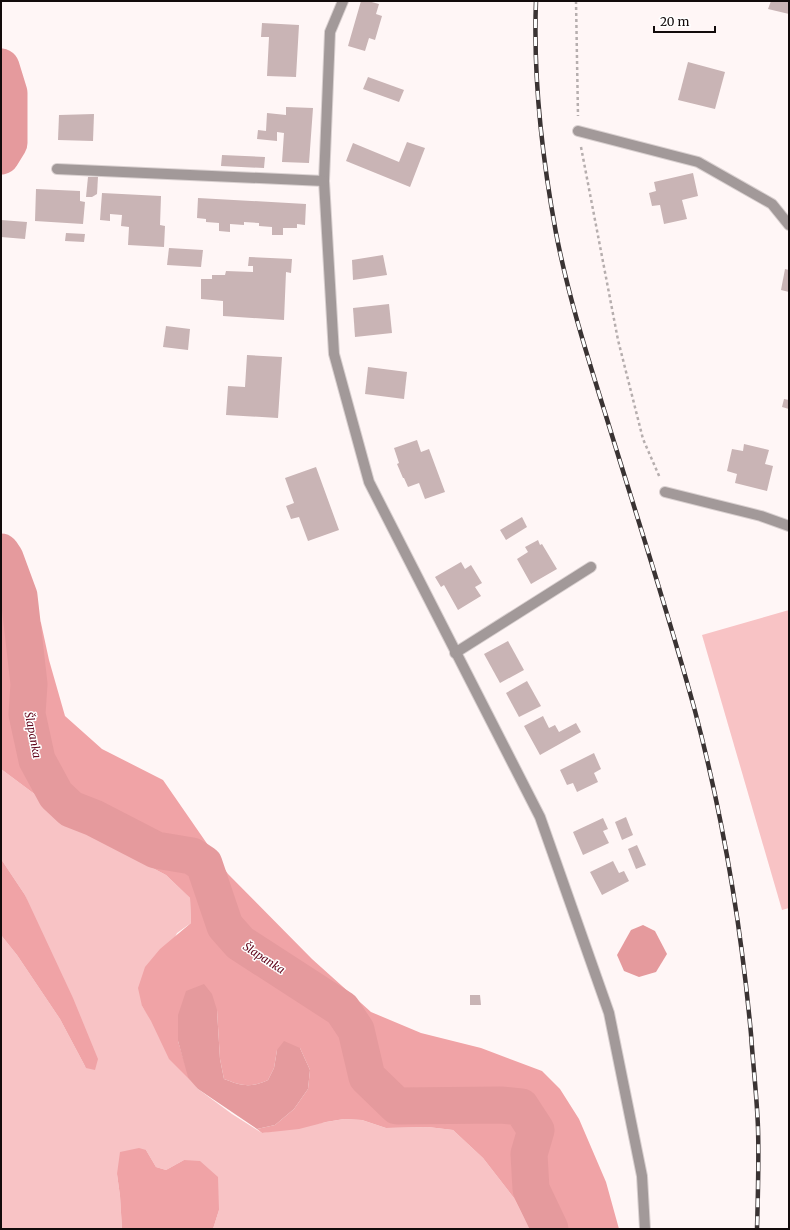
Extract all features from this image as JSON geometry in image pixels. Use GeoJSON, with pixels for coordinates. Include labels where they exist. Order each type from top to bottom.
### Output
{"type":"FeatureCollection","features":[{"type":"Feature","properties":{"kind":"street"},"geometry":{"type":"LineString","coordinates":[[343,1],[330,32],[324,181],[334,354],[369,482],[540,817],[609,1013],[642,1176],[645,1229]]}},
{"type":"Feature","properties":{"kind":"street"},"geometry":{"type":"LineString","coordinates":[[578,131],[698,162],[772,204],[789,225]]}},
{"type":"Feature","properties":{"kind":"street"},"geometry":{"type":"LineString","coordinates":[[56,169],[324,181]]}},
{"type":"Feature","properties":{"kind":"street"},"geometry":{"type":"LineString","coordinates":[[665,492],[761,516],[789,526]]}},
{"type":"Feature","properties":{"kind":"street"},"geometry":{"type":"LineString","coordinates":[[455,653],[591,567]]}},
{"type":"Feature","properties":{"kind":"path"},"geometry":{"type":"LineString","coordinates":[[576,1],[578,131],[618,340],[643,439],[665,492]]}},
{"type":"Feature","properties":{"kind":"shaded area"},"geometry":{"type":"Polygon","coordinates":[[[1,560],[12,572],[41,623],[49,660],[65,716],[102,749],[163,780],[228,874],[312,959],[371,1012],[421,1033],[481,1048],[542,1071],[560,1089],[579,1119],[606,1182],[619,1229],[530,1229],[514,1198],[483,1158],[453,1130],[428,1127],[386,1128],[362,1120],[344,1119],[299,1129],[262,1133],[257,1129],[275,1125],[294,1109],[308,1089],[310,1070],[300,1048],[277,1050],[274,1068],[268,1080],[256,1084],[246,1085],[224,1079],[220,1059],[217,1010],[178,1041],[190,1080],[169,1059],[151,1021],[142,1006],[138,988],[145,967],[160,949],[191,923],[190,898],[166,875],[122,852],[60,813],[1,769],[1,560]]]}},
{"type":"Feature","properties":{"kind":"shaded area"},"geometry":{"type":"Polygon","coordinates":[[[789,610],[789,908],[782,910],[702,635],[789,610]]]}},
{"type":"Feature","properties":{"kind":"shaded area"},"geometry":{"type":"Polygon","coordinates":[[[1,769],[60,813],[122,852],[166,875],[190,898],[191,923],[177,933],[142,1006],[198,1089],[232,1114],[262,1133],[344,1119],[362,1120],[386,1128],[428,1127],[453,1130],[483,1158],[514,1198],[530,1229],[213,1229],[219,1210],[184,1160],[166,1170],[156,1167],[146,1150],[117,1174],[122,1229],[1,1229],[1,935],[17,955],[60,1019],[86,1068],[25,895],[1,859],[1,769]]]}},
{"type":"Feature","properties":{"kind":"shaded area"},"geometry":{"type":"Polygon","coordinates":[[[1,859],[25,895],[73,998],[98,1059],[95,1070],[86,1068],[60,1019],[17,955],[1,935],[1,859]]]}},
{"type":"Feature","properties":{"kind":"shaded area"},"geometry":{"type":"Polygon","coordinates":[[[643,925],[655,931],[667,954],[656,972],[639,977],[624,971],[617,955],[631,930],[643,925]]]}},
{"type":"Feature","properties":{"kind":"shaded area"},"geometry":{"type":"Polygon","coordinates":[[[204,984],[212,994],[217,1010],[220,1059],[224,1079],[246,1085],[256,1084],[268,1080],[274,1068],[277,1050],[284,1041],[300,1048],[310,1070],[308,1089],[294,1109],[275,1125],[257,1129],[198,1089],[188,1077],[178,1041],[178,1015],[186,991],[204,984]]]}},
{"type":"Feature","properties":{"kind":"shaded area"},"geometry":{"type":"Polygon","coordinates":[[[139,1148],[146,1150],[156,1167],[166,1170],[184,1160],[200,1161],[218,1177],[219,1210],[213,1229],[122,1229],[117,1174],[120,1152],[139,1148]]]}},
{"type":"Feature","properties":{"kind":"building"},"geometry":{"type":"Polygon","coordinates":[[[361,1],[379,4],[376,14],[382,16],[375,40],[369,38],[365,51],[348,46],[361,1]]]}},
{"type":"Feature","properties":{"kind":"building"},"geometry":{"type":"Polygon","coordinates":[[[771,1],[789,1],[789,14],[768,9],[771,1]]]}},
{"type":"Feature","properties":{"kind":"building"},"geometry":{"type":"Polygon","coordinates":[[[262,23],[299,25],[296,77],[267,76],[269,37],[261,37],[262,23]]]}},
{"type":"Feature","properties":{"kind":"building"},"geometry":{"type":"Polygon","coordinates":[[[688,62],[725,72],[715,109],[678,100],[688,62]]]}},
{"type":"Feature","properties":{"kind":"building"},"geometry":{"type":"Polygon","coordinates":[[[368,77],[404,90],[399,102],[363,89],[368,77]]]}},
{"type":"Feature","properties":{"kind":"building"},"geometry":{"type":"Polygon","coordinates":[[[286,107],[313,108],[309,163],[282,162],[284,133],[277,132],[277,141],[257,139],[258,130],[266,131],[267,113],[286,115],[286,107]]]}},
{"type":"Feature","properties":{"kind":"building"},"geometry":{"type":"Polygon","coordinates":[[[94,114],[93,141],[58,140],[59,115],[94,114]]]}},
{"type":"Feature","properties":{"kind":"building"},"geometry":{"type":"Polygon","coordinates":[[[407,142],[425,148],[410,187],[346,161],[353,143],[399,162],[407,142]]]}},
{"type":"Feature","properties":{"kind":"building"},"geometry":{"type":"Polygon","coordinates":[[[222,155],[265,157],[264,168],[221,166],[222,155]]]}},
{"type":"Feature","properties":{"kind":"building"},"geometry":{"type":"Polygon","coordinates":[[[693,173],[698,196],[682,200],[687,219],[664,224],[660,205],[652,206],[649,193],[656,191],[654,182],[693,173]]]}},
{"type":"Feature","properties":{"kind":"building"},"geometry":{"type":"Polygon","coordinates":[[[88,177],[98,177],[97,194],[92,197],[86,197],[88,177]]]}},
{"type":"Feature","properties":{"kind":"building"},"geometry":{"type":"Polygon","coordinates":[[[36,189],[80,191],[80,201],[85,202],[83,224],[35,221],[36,189]]]}},
{"type":"Feature","properties":{"kind":"building"},"geometry":{"type":"Polygon","coordinates":[[[102,193],[161,196],[160,225],[165,226],[164,247],[128,245],[129,227],[121,226],[122,215],[110,214],[110,221],[100,220],[102,193]]]}},
{"type":"Feature","properties":{"kind":"building"},"geometry":{"type":"Polygon","coordinates":[[[198,198],[306,204],[305,225],[297,224],[297,228],[283,228],[283,235],[272,235],[272,227],[259,226],[259,223],[244,222],[244,225],[230,224],[230,232],[219,231],[219,223],[206,222],[206,219],[197,218],[198,198]]]}},
{"type":"Feature","properties":{"kind":"building"},"geometry":{"type":"Polygon","coordinates":[[[1,220],[27,222],[25,239],[1,237],[1,220]]]}},
{"type":"Feature","properties":{"kind":"building"},"geometry":{"type":"Polygon","coordinates":[[[66,233],[85,234],[84,242],[65,241],[66,233]]]}},
{"type":"Feature","properties":{"kind":"building"},"geometry":{"type":"Polygon","coordinates":[[[169,248],[203,250],[201,267],[167,265],[169,248]]]}},
{"type":"Feature","properties":{"kind":"building"},"geometry":{"type":"Polygon","coordinates":[[[383,255],[387,275],[353,280],[352,260],[383,255]]]}},
{"type":"Feature","properties":{"kind":"building"},"geometry":{"type":"Polygon","coordinates":[[[249,257],[292,259],[291,273],[286,272],[284,320],[223,316],[223,301],[201,299],[201,279],[212,279],[212,275],[225,275],[226,271],[253,272],[253,266],[248,266],[249,257]]]}},
{"type":"Feature","properties":{"kind":"building"},"geometry":{"type":"Polygon","coordinates":[[[785,269],[789,270],[789,292],[781,290],[785,269]]]}},
{"type":"Feature","properties":{"kind":"building"},"geometry":{"type":"Polygon","coordinates":[[[389,304],[392,333],[355,337],[353,308],[389,304]]]}},
{"type":"Feature","properties":{"kind":"building"},"geometry":{"type":"Polygon","coordinates":[[[166,326],[190,329],[188,350],[163,347],[166,326]]]}},
{"type":"Feature","properties":{"kind":"building"},"geometry":{"type":"Polygon","coordinates":[[[247,355],[282,357],[278,418],[226,415],[228,386],[245,387],[247,355]]]}},
{"type":"Feature","properties":{"kind":"building"},"geometry":{"type":"Polygon","coordinates":[[[368,367],[407,372],[404,399],[365,394],[368,367]]]}},
{"type":"Feature","properties":{"kind":"building"},"geometry":{"type":"Polygon","coordinates":[[[784,399],[789,400],[789,409],[782,407],[784,399]]]}},
{"type":"Feature","properties":{"kind":"building"},"geometry":{"type":"Polygon","coordinates":[[[417,440],[421,452],[429,449],[445,492],[425,499],[419,483],[408,487],[397,464],[399,463],[394,448],[417,440]]]}},
{"type":"Feature","properties":{"kind":"building"},"geometry":{"type":"Polygon","coordinates":[[[744,444],[769,450],[765,464],[773,466],[767,491],[735,483],[737,474],[727,471],[732,449],[743,451],[744,444]]]}},
{"type":"Feature","properties":{"kind":"building"},"geometry":{"type":"Polygon","coordinates":[[[316,467],[339,530],[308,541],[299,517],[291,519],[286,506],[294,503],[285,478],[316,467]]]}},
{"type":"Feature","properties":{"kind":"building"},"geometry":{"type":"Polygon","coordinates":[[[522,517],[527,527],[506,540],[500,530],[522,517]]]}},
{"type":"Feature","properties":{"kind":"building"},"geometry":{"type":"Polygon","coordinates":[[[538,540],[557,569],[531,584],[517,559],[528,552],[525,547],[538,540]]]}},
{"type":"Feature","properties":{"kind":"building"},"geometry":{"type":"Polygon","coordinates":[[[461,562],[465,569],[471,565],[482,583],[475,587],[481,596],[458,610],[444,585],[441,587],[435,577],[461,562]]]}},
{"type":"Feature","properties":{"kind":"building"},"geometry":{"type":"Polygon","coordinates":[[[508,641],[524,670],[500,683],[484,654],[508,641]]]}},
{"type":"Feature","properties":{"kind":"building"},"geometry":{"type":"Polygon","coordinates":[[[527,681],[541,706],[519,717],[506,693],[527,681]]]}},
{"type":"Feature","properties":{"kind":"building"},"geometry":{"type":"Polygon","coordinates":[[[543,716],[549,728],[555,725],[559,732],[576,723],[581,732],[540,755],[524,726],[543,716]]]}},
{"type":"Feature","properties":{"kind":"building"},"geometry":{"type":"Polygon","coordinates":[[[594,753],[601,769],[594,773],[598,782],[577,792],[573,783],[567,785],[560,770],[594,753]]]}},
{"type":"Feature","properties":{"kind":"building"},"geometry":{"type":"Polygon","coordinates":[[[626,817],[633,835],[622,840],[615,822],[626,817]]]}},
{"type":"Feature","properties":{"kind":"building"},"geometry":{"type":"Polygon","coordinates":[[[603,818],[608,829],[603,831],[609,843],[583,855],[573,832],[603,818]]]}},
{"type":"Feature","properties":{"kind":"building"},"geometry":{"type":"Polygon","coordinates":[[[637,845],[646,865],[636,869],[628,849],[637,845]]]}},
{"type":"Feature","properties":{"kind":"building"},"geometry":{"type":"Polygon","coordinates":[[[613,861],[619,873],[624,871],[629,881],[602,895],[590,872],[613,861]]]}},
{"type":"Feature","properties":{"kind":"building"},"geometry":{"type":"Polygon","coordinates":[[[470,995],[480,995],[481,1005],[470,1005],[470,995]]]}},
{"type":"Feature","properties":{"kind":"waterway","name":"Šlapanka"},"geometry":{"type":"LineString","coordinates":[[1,67],[9,93],[9,143],[1,156]]}},
{"type":"Feature","properties":{"kind":"waterway","name":"Šlapanka"},"geometry":{"type":"LineString","coordinates":[[1,552],[5,558],[19,596],[29,684],[27,714],[37,760],[56,795],[71,809],[94,818],[156,850],[192,856],[204,864],[225,926],[240,943],[342,1009],[356,1030],[367,1077],[397,1106],[501,1105],[521,1107],[536,1130],[529,1154],[531,1189],[550,1229]]}},
{"type":"Feature","properties":{"kind":"railway"},"geometry":{"type":"LineString","coordinates":[[536,1],[535,30],[537,88],[547,176],[561,256],[585,348],[685,674],[705,751],[730,871],[747,993],[756,1093],[758,1128],[757,1229]]}}]}
